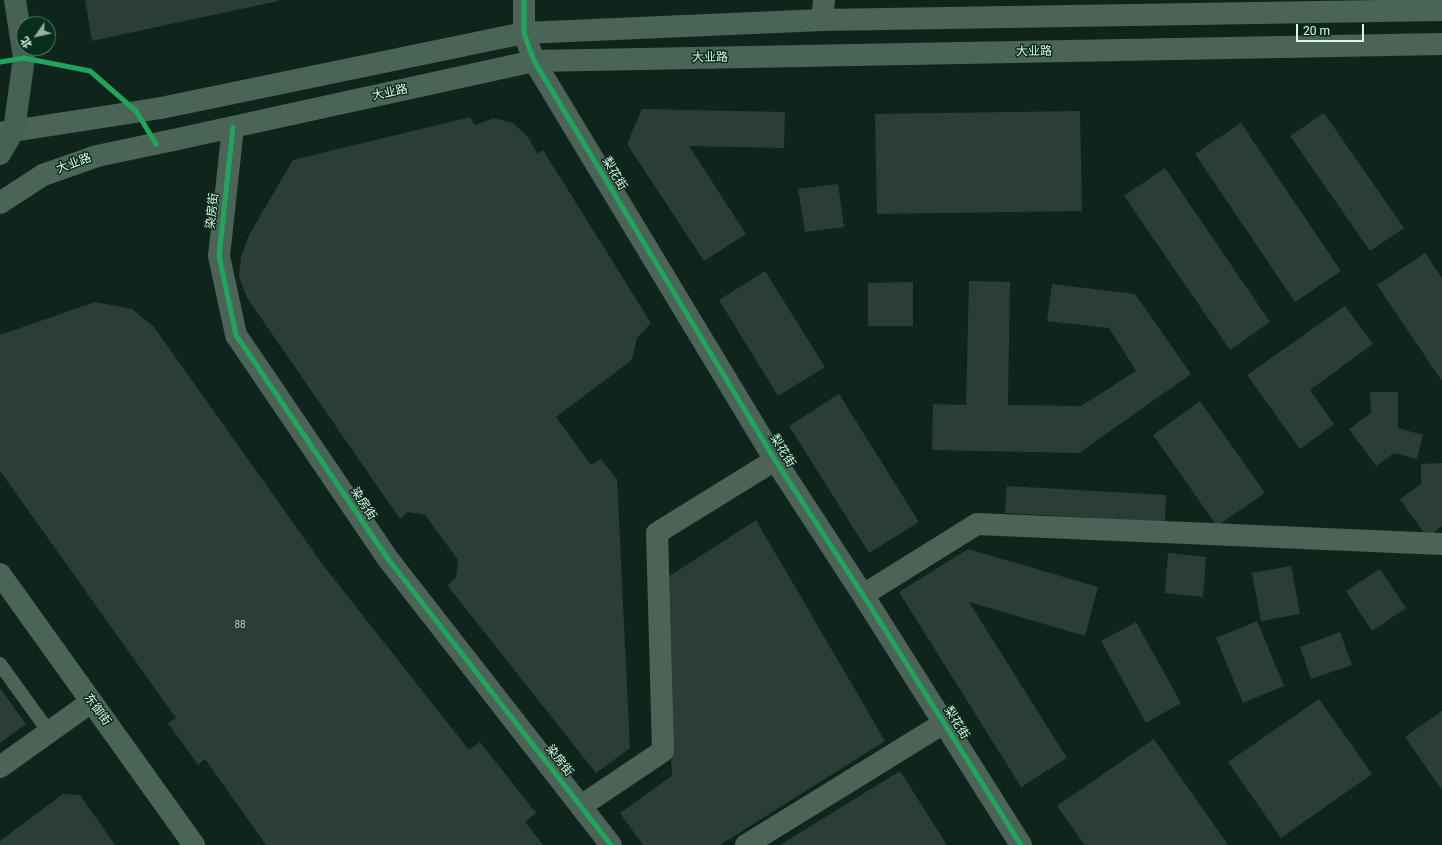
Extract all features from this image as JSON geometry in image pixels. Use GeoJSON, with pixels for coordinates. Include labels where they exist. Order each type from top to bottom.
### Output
{"type":"FeatureCollection","features":[{"type":"Feature","properties":{"kind":"main road"},"geometry":{"type":"LineString","coordinates":[[0,154],[7,131],[24,58],[15,0]]}},
{"type":"Feature","properties":{"kind":"main road"},"geometry":{"type":"LineString","coordinates":[[7,131],[161,108],[524,33],[823,10],[1442,10]]}},
{"type":"Feature","properties":{"kind":"main road","name":"大业路"},"geometry":{"type":"LineString","coordinates":[[0,203],[43,175],[97,156],[178,140],[534,61],[1442,44]]}},
{"type":"Feature","properties":{"kind":"main road","name":"东御街"},"geometry":{"type":"LineString","coordinates":[[0,574],[194,845]]}},
{"type":"Feature","properties":{"kind":"street","name":"梨花街"},"geometry":{"type":"LineString","coordinates":[[524,0],[524,33],[534,61],[775,460],[863,595],[1021,845]]}},
{"type":"Feature","properties":{"kind":"street","name":"染房街"},"geometry":{"type":"LineString","coordinates":[[232,127],[220,256],[236,335],[388,559],[611,845]]}},
{"type":"Feature","properties":{"kind":"street"},"geometry":{"type":"LineString","coordinates":[[581,806],[663,751],[657,533],[775,460]]}},
{"type":"Feature","properties":{"kind":"street"},"geometry":{"type":"LineString","coordinates":[[863,595],[977,524],[1442,544]]}},
{"type":"Feature","properties":{"kind":"street"},"geometry":{"type":"LineString","coordinates":[[0,767],[91,702]]}},
{"type":"Feature","properties":{"kind":"street"},"geometry":{"type":"LineString","coordinates":[[746,845],[944,723]]}},
{"type":"Feature","properties":{"kind":"lane"},"geometry":{"type":"LineString","coordinates":[[0,664],[49,732]]}},
{"type":"Feature","properties":{"kind":"building"},"geometry":{"type":"Polygon","coordinates":[[[85,0],[278,0],[278,1],[92,41],[85,0]]]}},
{"type":"Feature","properties":{"kind":"building"},"geometry":{"type":"Polygon","coordinates":[[[642,109],[785,112],[784,148],[689,146],[746,234],[704,261],[627,144],[642,109]]]}},
{"type":"Feature","properties":{"kind":"building"},"geometry":{"type":"Polygon","coordinates":[[[1080,111],[1082,211],[877,214],[875,114],[1080,111]]]}},
{"type":"Feature","properties":{"kind":"building"},"geometry":{"type":"Polygon","coordinates":[[[1324,113],[1404,228],[1370,251],[1290,136],[1324,113]]]}},
{"type":"Feature","properties":{"kind":"building"},"geometry":{"type":"Polygon","coordinates":[[[470,117],[475,125],[494,118],[513,123],[527,136],[538,154],[543,150],[651,323],[637,338],[632,360],[556,417],[591,465],[601,459],[617,479],[630,748],[596,773],[447,585],[456,578],[458,560],[425,515],[408,512],[400,519],[247,298],[239,277],[241,257],[249,235],[293,160],[470,117]]]}},
{"type":"Feature","properties":{"kind":"building"},"geometry":{"type":"Polygon","coordinates":[[[1241,123],[1341,271],[1295,302],[1195,154],[1241,123]]]}},
{"type":"Feature","properties":{"kind":"building"},"geometry":{"type":"Polygon","coordinates":[[[1165,168],[1270,322],[1230,350],[1124,196],[1165,168]]]}},
{"type":"Feature","properties":{"kind":"building"},"geometry":{"type":"Polygon","coordinates":[[[838,184],[844,227],[805,232],[798,189],[838,184]]]}},
{"type":"Feature","properties":{"kind":"building"},"geometry":{"type":"Polygon","coordinates":[[[1425,253],[1442,278],[1442,381],[1377,285],[1425,253]]]}},
{"type":"Feature","properties":{"kind":"building"},"geometry":{"type":"Polygon","coordinates":[[[765,271],[825,367],[778,396],[719,300],[765,271]]]}},
{"type":"Feature","properties":{"kind":"building"},"geometry":{"type":"Polygon","coordinates":[[[969,281],[1010,282],[1008,405],[1081,406],[1136,371],[1109,328],[1047,321],[1052,284],[1135,294],[1191,374],[1079,453],[932,450],[933,404],[966,405],[969,281]]]}},
{"type":"Feature","properties":{"kind":"building"},"geometry":{"type":"Polygon","coordinates":[[[913,282],[913,326],[868,326],[868,283],[913,282]]]}},
{"type":"Feature","properties":{"kind":"building"},"geometry":{"type":"Polygon","coordinates":[[[95,302],[132,309],[154,327],[323,565],[469,750],[480,742],[536,813],[525,822],[543,845],[266,845],[205,759],[198,765],[168,723],[176,718],[0,471],[0,335],[95,302]]]}},
{"type":"Feature","properties":{"kind":"building"},"geometry":{"type":"Polygon","coordinates":[[[1345,306],[1373,344],[1310,390],[1334,424],[1300,449],[1247,375],[1345,306]]]}},
{"type":"Feature","properties":{"kind":"building"},"geometry":{"type":"Polygon","coordinates":[[[1370,392],[1398,392],[1398,428],[1423,435],[1417,459],[1394,453],[1376,466],[1349,429],[1371,413],[1370,392]]]}},
{"type":"Feature","properties":{"kind":"building"},"geometry":{"type":"Polygon","coordinates":[[[839,394],[919,522],[869,553],[789,426],[839,394]]]}},
{"type":"Feature","properties":{"kind":"building"},"geometry":{"type":"Polygon","coordinates":[[[1200,401],[1265,493],[1217,526],[1153,435],[1200,401]]]}},
{"type":"Feature","properties":{"kind":"building"},"geometry":{"type":"Polygon","coordinates":[[[1442,463],[1442,526],[1427,537],[1400,499],[1421,484],[1421,464],[1442,463]]]}},
{"type":"Feature","properties":{"kind":"building"},"geometry":{"type":"Polygon","coordinates":[[[1007,486],[1166,495],[1165,522],[1005,513],[1007,486]]]}},
{"type":"Feature","properties":{"kind":"building"},"geometry":{"type":"Polygon","coordinates":[[[756,520],[885,741],[720,845],[643,845],[620,813],[672,776],[662,581],[756,520]]]}},
{"type":"Feature","properties":{"kind":"building"},"geometry":{"type":"Polygon","coordinates":[[[968,549],[1098,587],[1085,636],[969,602],[1067,758],[1021,787],[899,592],[968,549]]]}},
{"type":"Feature","properties":{"kind":"building"},"geometry":{"type":"Polygon","coordinates":[[[1168,553],[1206,557],[1203,597],[1165,593],[1168,553]]]}},
{"type":"Feature","properties":{"kind":"building"},"geometry":{"type":"Polygon","coordinates":[[[1291,566],[1300,614],[1261,621],[1252,573],[1291,566]]]}},
{"type":"Feature","properties":{"kind":"building"},"geometry":{"type":"Polygon","coordinates":[[[1380,569],[1406,608],[1372,631],[1346,591],[1380,569]]]}},
{"type":"Feature","properties":{"kind":"building"},"geometry":{"type":"Polygon","coordinates":[[[1257,621],[1284,686],[1243,703],[1216,638],[1257,621]]]}},
{"type":"Feature","properties":{"kind":"building"},"geometry":{"type":"Polygon","coordinates":[[[1136,622],[1181,703],[1146,723],[1101,641],[1136,622]]]}},
{"type":"Feature","properties":{"kind":"building"},"geometry":{"type":"Polygon","coordinates":[[[1340,632],[1352,665],[1311,679],[1300,647],[1340,632]]]}},
{"type":"Feature","properties":{"kind":"building"},"geometry":{"type":"Polygon","coordinates":[[[0,688],[26,724],[0,743],[0,688]]]}},
{"type":"Feature","properties":{"kind":"building"},"geometry":{"type":"Polygon","coordinates":[[[1319,699],[1372,774],[1281,838],[1228,762],[1319,699]]]}},
{"type":"Feature","properties":{"kind":"building"},"geometry":{"type":"Polygon","coordinates":[[[1442,711],[1442,790],[1405,737],[1442,711]]]}},
{"type":"Feature","properties":{"kind":"building"},"geometry":{"type":"Polygon","coordinates":[[[1154,739],[1228,845],[1085,845],[1057,806],[1154,739]]]}},
{"type":"Feature","properties":{"kind":"building"},"geometry":{"type":"Polygon","coordinates":[[[900,771],[947,845],[780,845],[793,837],[900,771]]]}},
{"type":"Feature","properties":{"kind":"building"},"geometry":{"type":"Polygon","coordinates":[[[63,794],[80,795],[115,845],[0,845],[0,841],[63,794]]]}},
{"type":"Feature","properties":{"kind":"cycle path"},"geometry":{"type":"LineString","coordinates":[[524,0],[524,33],[534,61],[775,460],[863,595],[1021,845]]}},
{"type":"Feature","properties":{"kind":"cycle path"},"geometry":{"type":"LineString","coordinates":[[0,62],[24,58],[90,71],[136,111],[156,144]]}},
{"type":"Feature","properties":{"kind":"cycle path"},"geometry":{"type":"LineString","coordinates":[[233,127],[219,256],[236,335],[388,559],[611,845]]}}]}
